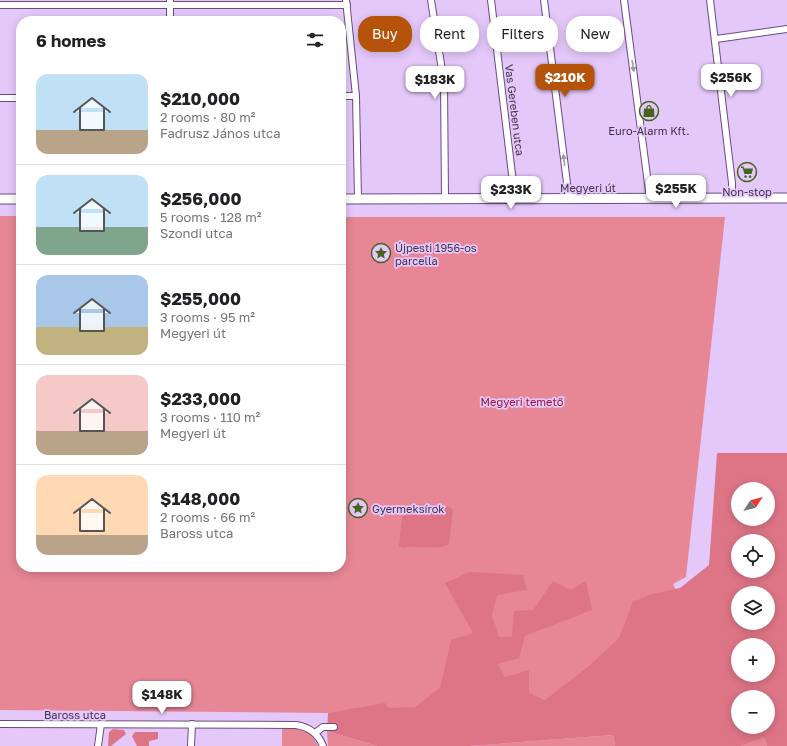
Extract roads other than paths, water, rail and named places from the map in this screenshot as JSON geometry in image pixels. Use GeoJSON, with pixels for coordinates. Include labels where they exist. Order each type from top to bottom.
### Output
{"type":"FeatureCollection","features":[{"type":"Feature","properties":{"kind":"main road","name":"Megyeri út"},"geometry":{"type":"LineString","coordinates":[[346,199],[787,198]]}},
{"type":"Feature","properties":{"kind":"main road"},"geometry":{"type":"LineString","coordinates":[[0,199],[16,199]]}},
{"type":"Feature","properties":{"kind":"street"},"geometry":{"type":"LineString","coordinates":[[431,0],[444,83],[445,199]]}},
{"type":"Feature","properties":{"kind":"street","name":"Vas Gereben utca"},"geometry":{"type":"LineString","coordinates":[[491,0],[514,199]]}},
{"type":"Feature","properties":{"kind":"street"},"geometry":{"type":"LineString","coordinates":[[544,0],[569,199]]}},
{"type":"Feature","properties":{"kind":"street"},"geometry":{"type":"LineString","coordinates":[[624,0],[650,199]]}},
{"type":"Feature","properties":{"kind":"street"},"geometry":{"type":"LineString","coordinates":[[710,0],[716,39],[732,183],[732,198]]}},
{"type":"Feature","properties":{"kind":"street"},"geometry":{"type":"LineString","coordinates":[[170,2],[170,16]]}},
{"type":"Feature","properties":{"kind":"street"},"geometry":{"type":"LineString","coordinates":[[0,5],[170,2],[346,2],[356,96],[358,199]]}},
{"type":"Feature","properties":{"kind":"street"},"geometry":{"type":"LineString","coordinates":[[716,39],[787,29]]}},
{"type":"Feature","properties":{"kind":"street"},"geometry":{"type":"LineString","coordinates":[[346,96],[356,96]]}},
{"type":"Feature","properties":{"kind":"street"},"geometry":{"type":"LineString","coordinates":[[0,98],[16,98]]}},
{"type":"Feature","properties":{"kind":"street","name":"Baross utca"},"geometry":{"type":"LineString","coordinates":[[0,724],[296,725],[306,727],[315,733]]}},
{"type":"Feature","properties":{"kind":"street"},"geometry":{"type":"LineString","coordinates":[[98,746],[101,724]]}},
{"type":"Feature","properties":{"kind":"street"},"geometry":{"type":"LineString","coordinates":[[191,746],[192,724]]}},
{"type":"Feature","properties":{"kind":"street"},"geometry":{"type":"LineString","coordinates":[[323,746],[315,733],[323,727],[334,727]]}},
{"type":"Feature","properties":{"kind":"place","name":"Euro-Alarm Kft."},"geometry":{"type":"Point","coordinates":[649,111]}},
{"type":"Feature","properties":{"kind":"place","name":"Non-stop"},"geometry":{"type":"Point","coordinates":[747,172]}},
{"type":"Feature","properties":{"kind":"place","name":"Újpesti 1956-os parcella"},"geometry":{"type":"Point","coordinates":[381,253]}},
{"type":"Feature","properties":{"kind":"place","name":"Gyermeksírok"},"geometry":{"type":"Point","coordinates":[358,508]}},
{"type":"Feature","properties":{"kind":"park label","name":"Megyeri temető"},"geometry":{"type":"Point","coordinates":[522,401]}}]}
